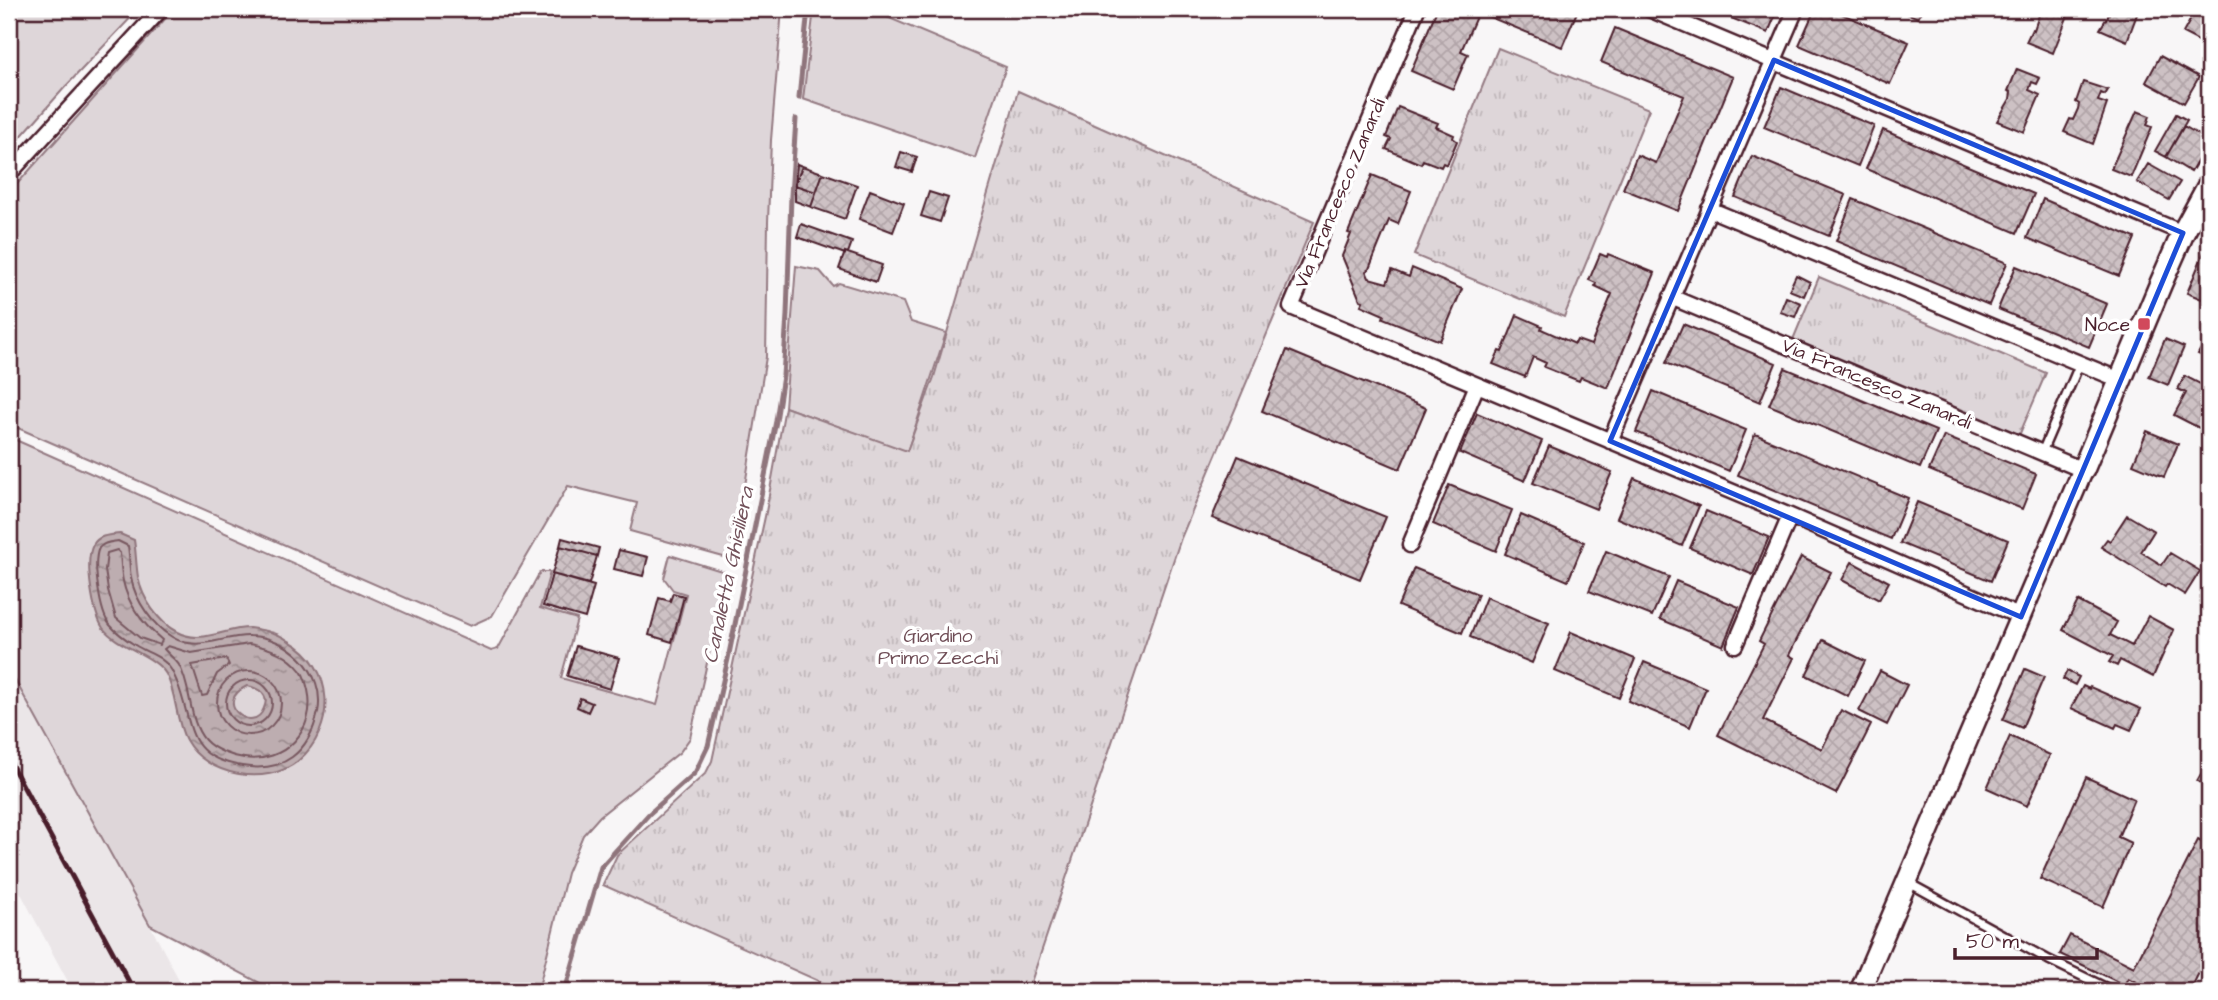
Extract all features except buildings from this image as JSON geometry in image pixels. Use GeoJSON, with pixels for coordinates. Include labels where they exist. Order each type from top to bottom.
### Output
{"type":"FeatureCollection","features":[{"type":"Feature","properties":{"kind":"main road"},"geometry":{"type":"LineString","coordinates":[[2083,470],[2183,233],[2209,185]]}},
{"type":"Feature","properties":{"kind":"street"},"geometry":{"type":"LineString","coordinates":[[9,174],[161,9]]}},
{"type":"Feature","properties":{"kind":"street","name":"Via Francesco Zanardi"},"geometry":{"type":"LineString","coordinates":[[1417,9],[1291,307],[1790,516],[2021,617]]}},
{"type":"Feature","properties":{"kind":"street"},"geometry":{"type":"LineString","coordinates":[[1610,441],[1796,9]]}},
{"type":"Feature","properties":{"kind":"street"},"geometry":{"type":"LineString","coordinates":[[1657,10],[2183,233]]}},
{"type":"Feature","properties":{"kind":"street"},"geometry":{"type":"LineString","coordinates":[[1709,209],[2120,380]]}},
{"type":"Feature","properties":{"kind":"street","name":"Via Francesco Zanardi"},"geometry":{"type":"LineString","coordinates":[[1671,297],[2083,470]]}},
{"type":"Feature","properties":{"kind":"street"},"geometry":{"type":"LineString","coordinates":[[1410,545],[1477,385]]}},
{"type":"Feature","properties":{"kind":"street"},"geometry":{"type":"LineString","coordinates":[[1860,991],[2083,470]]}},
{"type":"Feature","properties":{"kind":"street"},"geometry":{"type":"LineString","coordinates":[[1735,645],[1790,516]]}},
{"type":"Feature","properties":{"kind":"lane"},"geometry":{"type":"LineString","coordinates":[[2042,452],[2080,363]]}},
{"type":"Feature","properties":{"kind":"lane"},"geometry":{"type":"LineString","coordinates":[[1906,882],[2049,960],[2113,991]]}},
{"type":"Feature","properties":{"kind":"highlighted area"},"geometry":{"type":"Polygon","coordinates":[[[1774,60],[2183,233],[2021,617],[1610,441],[1774,60]]]}},
{"type":"Feature","properties":{"kind":"shaded area"},"geometry":{"type":"Polygon","coordinates":[[[9,669],[185,991],[73,991],[9,871],[9,669]]]}},
{"type":"Feature","properties":{"kind":"green space"},"geometry":{"type":"Polygon","coordinates":[[[9,9],[139,9],[9,150],[9,9]]]}},
{"type":"Feature","properties":{"kind":"green space"},"geometry":{"type":"Polygon","coordinates":[[[174,9],[782,9],[771,140],[766,357],[739,522],[734,545],[727,558],[630,531],[637,503],[568,486],[492,616],[470,626],[9,424],[9,193],[174,9]]]}},
{"type":"Feature","properties":{"kind":"green space"},"geometry":{"type":"Polygon","coordinates":[[[814,9],[868,9],[1006,67],[975,158],[803,99],[814,9]]]}},
{"type":"Feature","properties":{"kind":"green space"},"geometry":{"type":"Polygon","coordinates":[[[1498,48],[1649,109],[1564,317],[1414,255],[1498,48]]]}},
{"type":"Feature","properties":{"kind":"green space","name":"Giardino Primo Zecchi"},"geometry":{"type":"Polygon","coordinates":[[[1018,91],[1314,222],[1181,538],[1028,991],[841,991],[603,885],[617,855],[706,773],[712,761],[766,512],[785,407],[907,451],[934,377],[1018,91]]]}},
{"type":"Feature","properties":{"kind":"green space"},"geometry":{"type":"Polygon","coordinates":[[[796,266],[820,271],[833,286],[839,283],[903,302],[911,322],[946,333],[907,452],[785,407],[796,266]]]}},
{"type":"Feature","properties":{"kind":"green space"},"geometry":{"type":"Polygon","coordinates":[[[1819,277],[2046,373],[2018,438],[1792,342],[1819,277]]]}},
{"type":"Feature","properties":{"kind":"green space"},"geometry":{"type":"Polygon","coordinates":[[[9,437],[491,651],[498,649],[540,572],[550,572],[540,608],[577,619],[561,678],[657,705],[686,594],[673,590],[664,578],[670,555],[725,572],[724,588],[690,738],[680,752],[600,816],[583,835],[567,873],[538,991],[275,991],[150,925],[9,669],[9,437]]]}},
{"type":"Feature","properties":{"kind":"water"},"geometry":{"type":"Polygon","coordinates":[[[120,534],[134,540],[138,577],[143,593],[157,616],[170,628],[186,636],[195,637],[249,628],[273,633],[304,652],[315,666],[322,681],[324,715],[320,732],[298,761],[270,774],[237,774],[207,762],[195,752],[182,732],[172,690],[161,667],[117,641],[99,621],[91,587],[90,553],[98,539],[120,534]],[[247,686],[237,693],[233,701],[238,714],[252,719],[259,716],[266,699],[259,690],[247,686]]]}},
{"type":"Feature","properties":{"kind":"waterway","name":"Canaletta Ghisiliera"},"geometry":{"type":"LineString","coordinates":[[799,98],[808,9]]}},
{"type":"Feature","properties":{"kind":"waterway","name":"Canaletta Ghisiliera"},"geometry":{"type":"LineString","coordinates":[[565,991],[601,867],[649,814],[695,773],[708,746],[728,659],[783,376],[796,119]]}},
{"type":"Feature","properties":{"kind":"railway"},"geometry":{"type":"LineString","coordinates":[[9,760],[134,991]]}},
{"type":"Feature","properties":{"kind":"place","name":"Noce"},"geometry":{"type":"Point","coordinates":[2144,324]}}]}
